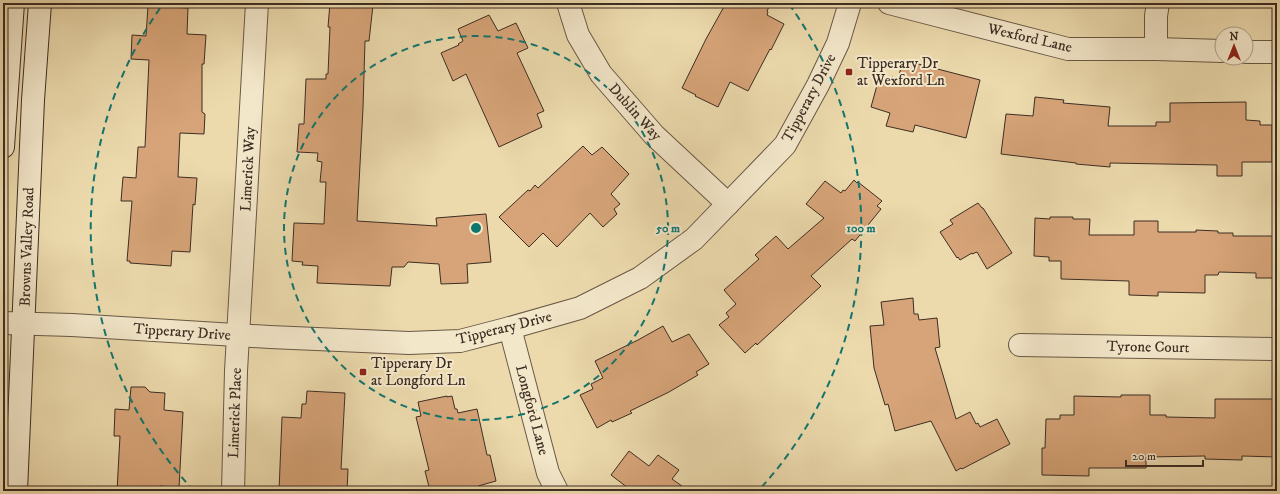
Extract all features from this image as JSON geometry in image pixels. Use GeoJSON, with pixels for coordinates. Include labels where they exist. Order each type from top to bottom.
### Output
{"type":"FeatureCollection","features":[{"type":"Feature","properties":{"kind":"street"},"geometry":{"type":"LineString","coordinates":[[3,147],[4,105],[13,3]]}},
{"type":"Feature","properties":{"kind":"street","name":"Browns Valley Road"},"geometry":{"type":"LineString","coordinates":[[16,491],[11,323],[33,100],[40,3]]}},
{"type":"Feature","properties":{"kind":"street","name":"Limerick Way"},"geometry":{"type":"LineString","coordinates":[[238,335],[257,3]]}},
{"type":"Feature","properties":{"kind":"street","name":"Dublin Way"},"geometry":{"type":"LineString","coordinates":[[568,3],[578,35],[601,74],[654,135],[728,204]]}},
{"type":"Feature","properties":{"kind":"street","name":"Tipperary Drive"},"geometry":{"type":"LineString","coordinates":[[11,323],[409,343],[460,341],[580,308],[640,278],[694,239],[785,145],[818,85],[838,43],[850,3]]}},
{"type":"Feature","properties":{"kind":"street","name":"Wexford Lane"},"geometry":{"type":"LineString","coordinates":[[889,3],[1068,49],[1214,51]]}},
{"type":"Feature","properties":{"kind":"street"},"geometry":{"type":"LineString","coordinates":[[1156,49],[1156,16],[1158,3]]}},
{"type":"Feature","properties":{"kind":"street"},"geometry":{"type":"LineString","coordinates":[[1254,52],[1277,52]]}},
{"type":"Feature","properties":{"kind":"street","name":"Longford Lane"},"geometry":{"type":"LineString","coordinates":[[510,328],[548,473],[557,491]]}},
{"type":"Feature","properties":{"kind":"street","name":"Limerick Place"},"geometry":{"type":"LineString","coordinates":[[232,491],[238,335]]}},
{"type":"Feature","properties":{"kind":"street","name":"Tyrone Court"},"geometry":{"type":"LineString","coordinates":[[1020,345],[1277,349]]}},
{"type":"Feature","properties":{"kind":"building"},"geometry":{"type":"Polygon","coordinates":[[[330,3],[370,3],[370,5],[373,5],[369,41],[365,41],[357,221],[437,226],[436,218],[486,214],[491,262],[467,264],[468,283],[441,284],[439,264],[408,262],[404,267],[392,267],[390,286],[317,283],[318,266],[302,265],[303,262],[292,261],[294,223],[324,224],[326,182],[320,182],[322,162],[317,161],[318,153],[297,152],[299,124],[304,124],[306,79],[326,79],[326,74],[328,74],[330,27],[328,27],[330,3]]]}},
{"type":"Feature","properties":{"kind":"building"},"geometry":{"type":"Polygon","coordinates":[[[726,3],[771,3],[767,11],[767,15],[784,24],[748,91],[730,82],[718,107],[682,88],[706,39],[726,3]]]}},
{"type":"Feature","properties":{"kind":"building"},"geometry":{"type":"Polygon","coordinates":[[[148,6],[188,8],[187,34],[206,35],[204,64],[202,64],[202,112],[205,114],[204,134],[180,133],[178,177],[197,178],[195,205],[193,204],[190,252],[172,251],[171,266],[130,263],[130,261],[127,261],[132,201],[121,201],[123,177],[136,178],[138,147],[145,147],[149,60],[131,59],[132,35],[146,36],[148,6]]]}},
{"type":"Feature","properties":{"kind":"building"},"geometry":{"type":"Polygon","coordinates":[[[489,15],[498,31],[516,23],[528,48],[517,53],[544,111],[537,114],[542,127],[499,147],[466,74],[453,81],[441,53],[459,45],[458,44],[463,41],[458,29],[489,15]]]}},
{"type":"Feature","properties":{"kind":"building"},"geometry":{"type":"Polygon","coordinates":[[[903,60],[980,80],[966,138],[915,125],[913,132],[886,126],[890,113],[871,107],[879,78],[891,81],[892,77],[898,79],[903,60]]]}},
{"type":"Feature","properties":{"kind":"building"},"geometry":{"type":"Polygon","coordinates":[[[1035,97],[1064,100],[1063,103],[1110,107],[1108,126],[1156,126],[1156,122],[1170,122],[1170,103],[1246,102],[1246,120],[1260,121],[1260,125],[1272,125],[1272,162],[1242,162],[1242,176],[1217,176],[1217,165],[1110,163],[1110,167],[1001,154],[1006,114],[1033,116],[1035,97]]]}},
{"type":"Feature","properties":{"kind":"building"},"geometry":{"type":"Polygon","coordinates":[[[583,146],[592,155],[602,147],[629,174],[611,194],[620,204],[614,209],[617,214],[603,227],[590,213],[557,247],[543,233],[529,247],[499,217],[528,190],[530,191],[535,185],[538,188],[583,146]]]}},
{"type":"Feature","properties":{"kind":"building"},"geometry":{"type":"Polygon","coordinates":[[[854,180],[882,201],[877,206],[881,209],[855,241],[852,239],[811,276],[821,286],[757,345],[756,343],[745,353],[719,325],[729,317],[726,313],[736,304],[724,290],[759,259],[755,255],[776,236],[788,249],[824,218],[806,204],[825,181],[841,193],[843,190],[845,191],[854,180]]]}},
{"type":"Feature","properties":{"kind":"building"},"geometry":{"type":"Polygon","coordinates":[[[978,203],[983,208],[1012,253],[987,269],[977,252],[972,253],[960,260],[958,257],[957,258],[940,232],[953,224],[950,220],[978,203]]]}},
{"type":"Feature","properties":{"kind":"building"},"geometry":{"type":"Polygon","coordinates":[[[1050,217],[1090,219],[1089,235],[1134,235],[1134,221],[1158,221],[1158,232],[1196,232],[1196,230],[1218,231],[1218,233],[1233,233],[1233,236],[1277,236],[1277,278],[1256,278],[1256,273],[1219,272],[1218,275],[1205,275],[1205,293],[1158,292],[1158,296],[1129,295],[1129,281],[1061,279],[1061,261],[1049,261],[1049,257],[1034,256],[1035,218],[1050,219],[1050,217]]]}},
{"type":"Feature","properties":{"kind":"building"},"geometry":{"type":"Polygon","coordinates":[[[913,298],[914,314],[918,314],[919,320],[937,318],[940,347],[935,348],[956,419],[970,412],[976,424],[978,423],[980,427],[997,419],[1010,444],[956,471],[931,421],[895,431],[888,404],[885,405],[874,368],[870,326],[884,325],[881,302],[913,298]]]}},
{"type":"Feature","properties":{"kind":"building"},"geometry":{"type":"Polygon","coordinates":[[[663,326],[672,342],[689,334],[709,364],[696,372],[698,375],[669,392],[630,411],[632,413],[612,422],[611,420],[597,428],[580,395],[593,389],[591,384],[603,378],[595,361],[663,326]]]}},
{"type":"Feature","properties":{"kind":"building"},"geometry":{"type":"Polygon","coordinates":[[[131,387],[145,387],[150,392],[165,393],[164,410],[183,412],[179,488],[160,486],[160,491],[117,491],[120,436],[114,436],[115,409],[129,410],[131,387]]]}},
{"type":"Feature","properties":{"kind":"building"},"geometry":{"type":"Polygon","coordinates":[[[307,391],[345,393],[341,469],[348,469],[347,491],[279,491],[282,417],[301,418],[302,404],[306,404],[307,391]]]}},
{"type":"Feature","properties":{"kind":"building"},"geometry":{"type":"Polygon","coordinates":[[[1121,395],[1150,395],[1150,415],[1166,415],[1166,417],[1215,418],[1215,399],[1277,399],[1277,457],[1242,456],[1242,460],[1205,459],[1205,456],[1146,457],[1146,468],[1089,468],[1089,476],[1042,475],[1042,448],[1045,448],[1046,419],[1060,419],[1060,415],[1074,415],[1074,396],[1121,397],[1121,395]]]}},
{"type":"Feature","properties":{"kind":"building"},"geometry":{"type":"Polygon","coordinates":[[[452,396],[455,409],[457,409],[458,413],[477,409],[487,455],[490,455],[496,481],[478,486],[479,491],[430,491],[425,471],[429,470],[416,417],[421,416],[418,402],[452,396]]]}},
{"type":"Feature","properties":{"kind":"building"},"geometry":{"type":"Polygon","coordinates":[[[629,451],[649,466],[658,455],[679,470],[672,479],[689,491],[632,491],[611,475],[629,451]]]}},
{"type":"Feature","properties":{"kind":"place","name":"Tipperary Dr at Wexford Ln"},"geometry":{"type":"Point","coordinates":[849,72]}},
{"type":"Feature","properties":{"kind":"place","name":"Tipperary Dr at Longford Ln"},"geometry":{"type":"Point","coordinates":[363,372]}}]}
